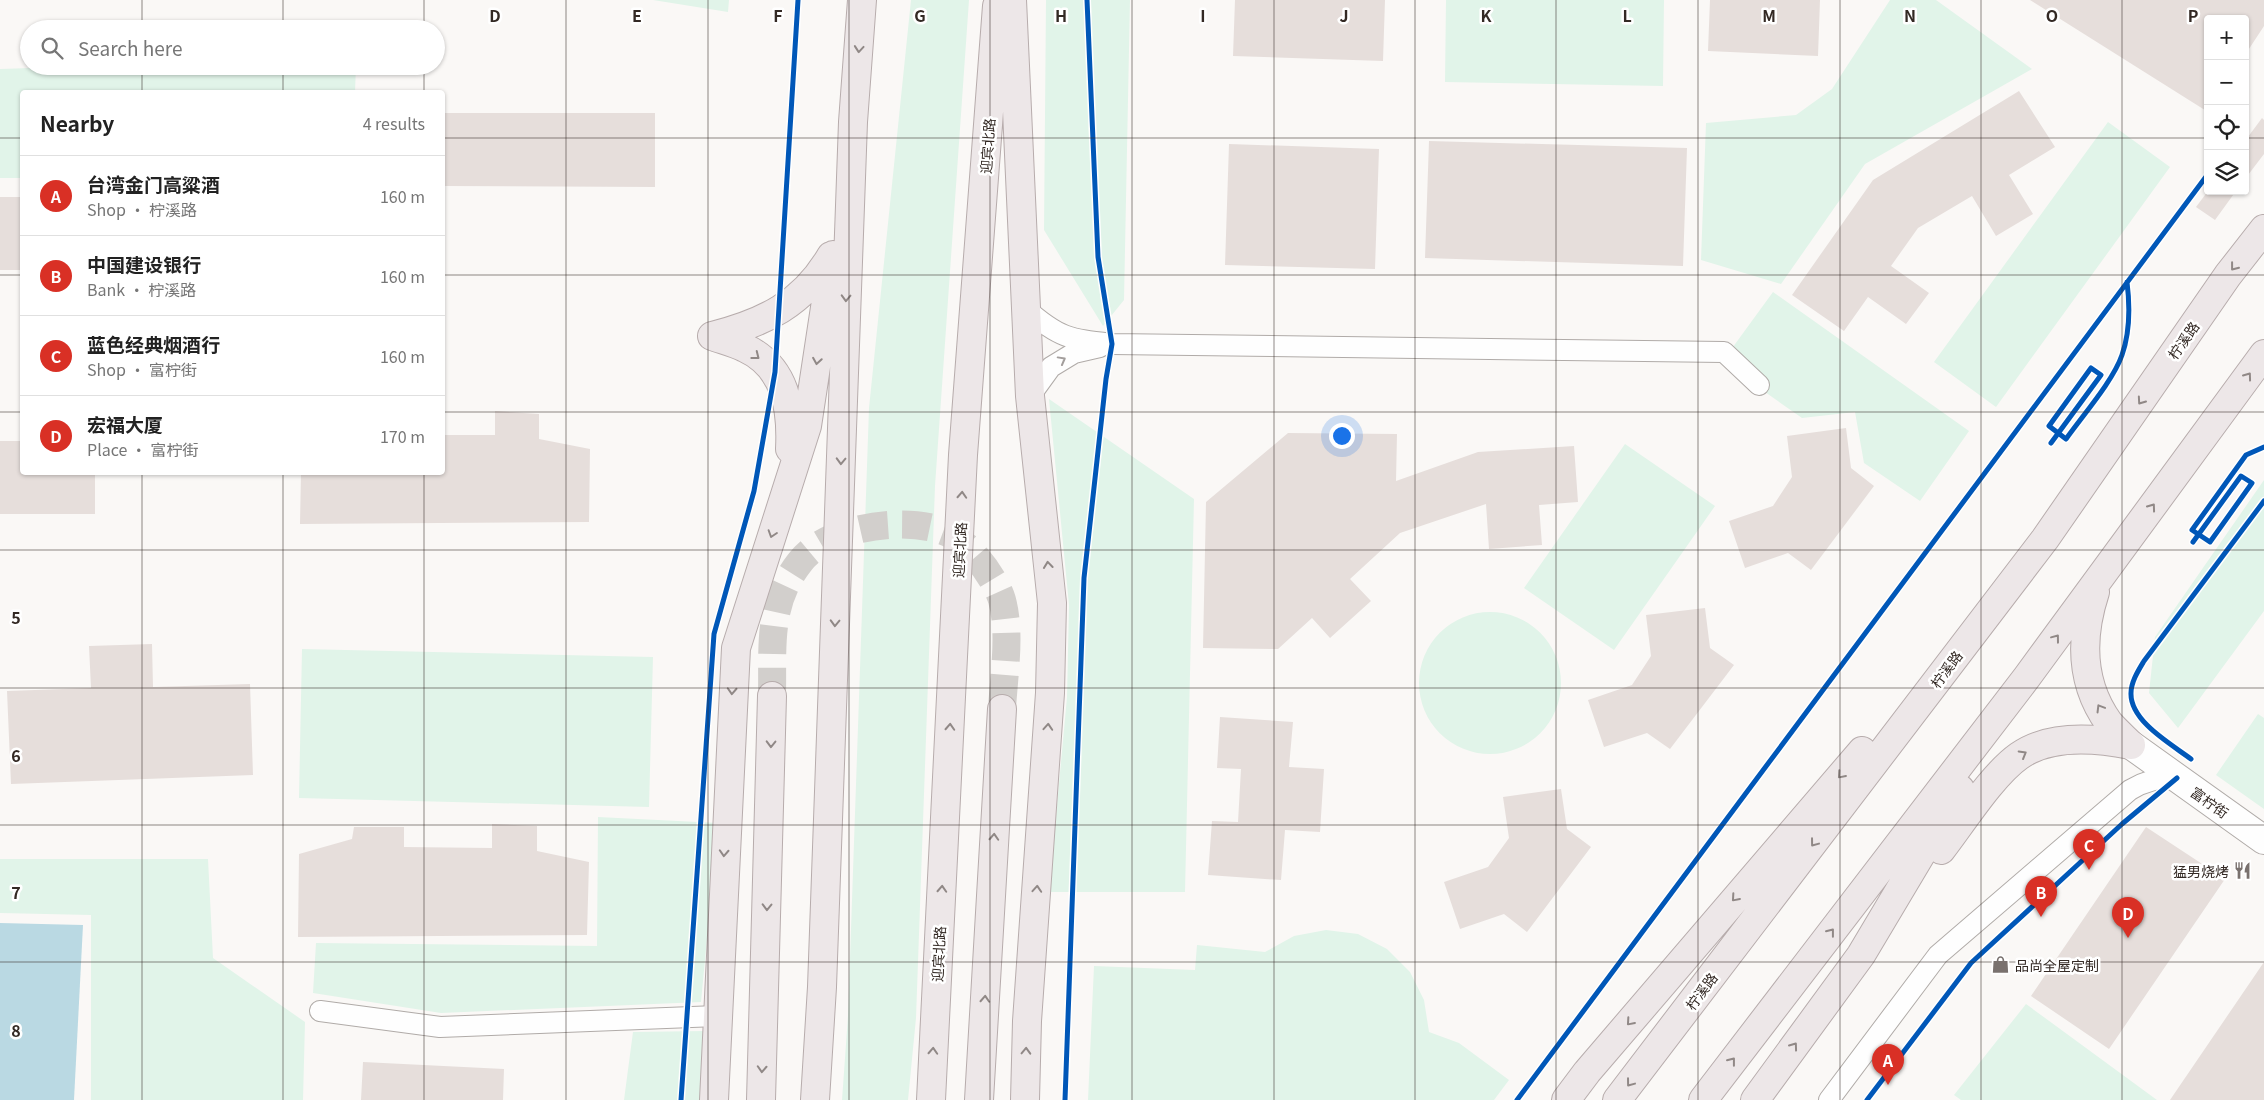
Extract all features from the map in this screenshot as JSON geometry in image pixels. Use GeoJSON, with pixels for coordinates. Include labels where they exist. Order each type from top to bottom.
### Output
{"type":"FeatureCollection","features":[{"type":"Feature","properties":{"kind":"main road"},"geometry":{"type":"LineString","coordinates":[[815,1100],[822,987],[853,122],[862,0]]}},
{"type":"Feature","properties":{"kind":"main road","name":"迎宾北路"},"geometry":{"type":"LineString","coordinates":[[931,1100],[963,455],[998,0]]}},
{"type":"Feature","properties":{"kind":"main road"},"geometry":{"type":"LineString","coordinates":[[1012,0],[1030,396],[1052,603],[1050,693],[1028,1021],[1025,1100]]}},
{"type":"Feature","properties":{"kind":"main road"},"geometry":{"type":"LineString","coordinates":[[714,1100],[734,665],[740,634],[807,426],[853,122]]}},
{"type":"Feature","properties":{"kind":"main road","name":"柠溪路"},"geometry":{"type":"LineString","coordinates":[[1618,1100],[2045,539],[2228,275],[2264,229]]}},
{"type":"Feature","properties":{"kind":"main road"},"geometry":{"type":"LineString","coordinates":[[785,493],[791,420],[783,387],[774,372],[747,348],[712,336],[756,324],[777,313],[812,283],[834,251]]}},
{"type":"Feature","properties":{"kind":"main road"},"geometry":{"type":"LineString","coordinates":[[1702,1100],[2027,677],[2264,354]]}},
{"type":"Feature","properties":{"kind":"main road"},"geometry":{"type":"LineString","coordinates":[[1566,1100],[1587,1072],[1644,1005],[2045,539]]}},
{"type":"Feature","properties":{"kind":"main road"},"geometry":{"type":"LineString","coordinates":[[2099,580],[2086,619],[2085,651],[2088,681],[2096,702],[2110,724],[2131,745]]}},
{"type":"Feature","properties":{"kind":"main road"},"geometry":{"type":"LineString","coordinates":[[1861,955],[2027,677]]}},
{"type":"Feature","properties":{"kind":"main road"},"geometry":{"type":"LineString","coordinates":[[760,1100],[772,696]]}},
{"type":"Feature","properties":{"kind":"main road"},"geometry":{"type":"LineString","coordinates":[[979,1100],[1002,709]]}},
{"type":"Feature","properties":{"kind":"main road"},"geometry":{"type":"LineString","coordinates":[[1755,1100],[1861,955],[2000,774],[2020,755],[2067,740],[2087,740],[2131,745]]}},
{"type":"Feature","properties":{"kind":"main road"},"geometry":{"type":"LineString","coordinates":[[1887,859],[1951,804],[2000,774]]}},
{"type":"Feature","properties":{"kind":"street","name":"富柠街"},"geometry":{"type":"LineString","coordinates":[[2131,745],[2264,840]]}},
{"type":"Feature","properties":{"kind":"lane"},"geometry":{"type":"LineString","coordinates":[[1026,309],[1048,327],[1072,339],[1112,344],[1724,352],[1759,385]]}},
{"type":"Feature","properties":{"kind":"lane"},"geometry":{"type":"LineString","coordinates":[[1030,396],[1050,367],[1074,353],[1112,344]]}},
{"type":"Feature","properties":{"kind":"lane"},"geometry":{"type":"LineString","coordinates":[[1829,1100],[1938,955],[2130,790],[2137,779],[2138,769],[2138,758],[2131,745]]}},
{"type":"Feature","properties":{"kind":"lane"},"geometry":{"type":"LineString","coordinates":[[2130,790],[2164,777],[2177,778]]}},
{"type":"Feature","properties":{"kind":"lane"},"geometry":{"type":"LineString","coordinates":[[320,1011],[440,1027],[717,1016]]}},
{"type":"Feature","properties":{"kind":"green space"},"geometry":{"type":"Polygon","coordinates":[[[653,0],[729,0],[728,12],[653,0]]]}},
{"type":"Feature","properties":{"kind":"green space"},"geometry":{"type":"Polygon","coordinates":[[[911,0],[969,0],[935,486],[916,1018],[908,1100],[842,1100],[848,1016],[869,408],[911,0]]]}},
{"type":"Feature","properties":{"kind":"green space"},"geometry":{"type":"Polygon","coordinates":[[[1046,0],[1130,0],[1124,300],[1103,326],[1044,230],[1046,0]]]}},
{"type":"Feature","properties":{"kind":"green space"},"geometry":{"type":"Polygon","coordinates":[[[1446,0],[1664,0],[1663,86],[1445,82],[1446,0]]]}},
{"type":"Feature","properties":{"kind":"green space"},"geometry":{"type":"Polygon","coordinates":[[[1890,0],[1936,0],[2032,69],[1865,164],[1781,284],[1701,260],[1706,123],[1796,115],[1832,89],[1890,0]]]}},
{"type":"Feature","properties":{"kind":"green space"},"geometry":{"type":"Polygon","coordinates":[[[20,68],[20,75],[356,75],[355,90],[20,90],[20,178],[0,178],[0,69],[20,68]]]}},
{"type":"Feature","properties":{"kind":"green space"},"geometry":{"type":"Polygon","coordinates":[[[2108,122],[2170,167],[1996,407],[1934,362],[2108,122]]]}},
{"type":"Feature","properties":{"kind":"green space"},"geometry":{"type":"Polygon","coordinates":[[[1773,292],[1969,431],[1920,501],[1864,463],[1855,412],[1802,418],[1722,362],[1773,292]]]}},
{"type":"Feature","properties":{"kind":"green space"},"geometry":{"type":"Polygon","coordinates":[[[1049,399],[1194,499],[1185,892],[1049,892],[1067,697],[1069,605],[1049,399]]]}},
{"type":"Feature","properties":{"kind":"green space"},"geometry":{"type":"Polygon","coordinates":[[[1625,444],[1715,506],[1614,650],[1524,588],[1625,444]]]}},
{"type":"Feature","properties":{"kind":"green space"},"geometry":{"type":"Polygon","coordinates":[[[2264,480],[2264,611],[2178,728],[2149,693],[2155,637],[2264,480]]]}},
{"type":"Feature","properties":{"kind":"green space"},"geometry":{"type":"Polygon","coordinates":[[[1490,612],[1517,618],[1529,624],[1540,633],[1549,644],[1555,656],[1561,683],[1555,710],[1549,722],[1540,733],[1529,742],[1517,748],[1490,754],[1463,748],[1451,742],[1440,733],[1431,722],[1425,710],[1419,683],[1425,656],[1431,644],[1440,633],[1451,624],[1463,618],[1490,612]]]}},
{"type":"Feature","properties":{"kind":"green space"},"geometry":{"type":"Polygon","coordinates":[[[302,649],[653,657],[649,807],[299,798],[302,649]]]}},
{"type":"Feature","properties":{"kind":"green space"},"geometry":{"type":"Polygon","coordinates":[[[2258,714],[2264,718],[2264,809],[2216,775],[2258,714]]]}},
{"type":"Feature","properties":{"kind":"green space"},"geometry":{"type":"Polygon","coordinates":[[[598,817],[718,823],[701,1002],[441,1013],[313,993],[316,943],[597,946],[598,817]]]}},
{"type":"Feature","properties":{"kind":"green space"},"geometry":{"type":"Polygon","coordinates":[[[0,859],[208,859],[213,958],[305,1022],[303,1100],[91,1100],[91,915],[0,913],[0,859]]]}},
{"type":"Feature","properties":{"kind":"green space"},"geometry":{"type":"Polygon","coordinates":[[[1326,930],[1358,934],[1387,949],[1410,972],[1424,1000],[1429,1032],[1459,1043],[1509,1080],[1494,1100],[1088,1100],[1094,966],[1195,970],[1197,945],[1265,952],[1294,936],[1326,930]]]}},
{"type":"Feature","properties":{"kind":"green space"},"geometry":{"type":"Polygon","coordinates":[[[2026,1004],[2157,1100],[1961,1100],[1954,1095],[2026,1004]]]}},
{"type":"Feature","properties":{"kind":"green space"},"geometry":{"type":"Polygon","coordinates":[[[704,1031],[701,1100],[624,1100],[633,1032],[704,1031]]]}},
{"type":"Feature","properties":{"kind":"water"},"geometry":{"type":"Polygon","coordinates":[[[0,923],[83,925],[74,1100],[0,1100],[0,923]]]}},
{"type":"Feature","properties":{"kind":"building"},"geometry":{"type":"Polygon","coordinates":[[[1235,0],[1385,0],[1383,61],[1233,56],[1235,0]]]}},
{"type":"Feature","properties":{"kind":"building"},"geometry":{"type":"Polygon","coordinates":[[[1710,0],[1820,0],[1818,56],[1708,51],[1710,0]]]}},
{"type":"Feature","properties":{"kind":"building"},"geometry":{"type":"Polygon","coordinates":[[[2030,0],[2264,0],[2264,26],[2249,49],[2249,15],[2204,15],[2204,109],[2030,0]]]}},
{"type":"Feature","properties":{"kind":"building"},"geometry":{"type":"Polygon","coordinates":[[[2019,91],[2055,147],[2009,175],[2033,214],[1996,236],[1972,196],[1918,228],[1891,266],[1929,293],[1906,324],[1868,297],[1844,331],[1792,295],[1873,180],[2019,91]]]}},
{"type":"Feature","properties":{"kind":"building"},"geometry":{"type":"Polygon","coordinates":[[[445,113],[655,113],[655,187],[445,186],[445,113]]]}},
{"type":"Feature","properties":{"kind":"building"},"geometry":{"type":"Polygon","coordinates":[[[2262,118],[2264,120],[2264,154],[2249,174],[2249,150],[2249,136],[2262,118]]]}},
{"type":"Feature","properties":{"kind":"building"},"geometry":{"type":"Polygon","coordinates":[[[1429,141],[1687,148],[1683,266],[1425,258],[1429,141]]]}},
{"type":"Feature","properties":{"kind":"building"},"geometry":{"type":"Polygon","coordinates":[[[1229,144],[1379,149],[1375,269],[1225,265],[1229,144]]]}},
{"type":"Feature","properties":{"kind":"building"},"geometry":{"type":"Polygon","coordinates":[[[2205,195],[2233,195],[2215,220],[2196,207],[2205,195]]]}},
{"type":"Feature","properties":{"kind":"building"},"geometry":{"type":"Polygon","coordinates":[[[0,197],[20,197],[20,270],[0,270],[0,197]]]}},
{"type":"Feature","properties":{"kind":"building"},"geometry":{"type":"Polygon","coordinates":[[[495,411],[539,414],[539,439],[590,449],[589,522],[300,524],[301,475],[445,475],[445,435],[495,435],[495,411]]]}},
{"type":"Feature","properties":{"kind":"building"},"geometry":{"type":"Polygon","coordinates":[[[1846,428],[1851,468],[1874,486],[1811,570],[1788,553],[1745,568],[1729,521],[1773,506],[1792,477],[1787,436],[1846,428]]]}},
{"type":"Feature","properties":{"kind":"building"},"geometry":{"type":"Polygon","coordinates":[[[1288,433],[1397,434],[1396,481],[1478,452],[1574,446],[1578,502],[1539,505],[1542,545],[1489,549],[1486,504],[1400,533],[1350,579],[1371,601],[1330,638],[1312,618],[1278,649],[1203,648],[1206,502],[1288,433]]]}},
{"type":"Feature","properties":{"kind":"building"},"geometry":{"type":"Polygon","coordinates":[[[0,441],[20,441],[20,475],[95,475],[95,514],[0,514],[0,441]]]}},
{"type":"Feature","properties":{"kind":"building"},"geometry":{"type":"Polygon","coordinates":[[[1705,608],[1710,648],[1734,665],[1670,749],[1647,733],[1604,747],[1588,700],[1632,685],[1651,656],[1646,615],[1705,608]]]}},
{"type":"Feature","properties":{"kind":"building"},"geometry":{"type":"Polygon","coordinates":[[[152,644],[153,687],[250,684],[253,775],[11,784],[7,691],[91,688],[89,646],[152,644]]]}},
{"type":"Feature","properties":{"kind":"building"},"geometry":{"type":"Polygon","coordinates":[[[1220,717],[1293,722],[1289,767],[1324,769],[1320,832],[1285,830],[1281,880],[1208,875],[1212,821],[1238,822],[1241,769],[1217,768],[1220,717]]]}},
{"type":"Feature","properties":{"kind":"building"},"geometry":{"type":"Polygon","coordinates":[[[1561,789],[1567,829],[1591,847],[1527,932],[1504,914],[1460,929],[1444,882],[1488,867],[1509,838],[1503,797],[1561,789]]]}},
{"type":"Feature","properties":{"kind":"building"},"geometry":{"type":"Polygon","coordinates":[[[492,824],[537,826],[537,851],[589,862],[587,935],[298,937],[299,854],[352,839],[354,827],[404,827],[404,847],[492,848],[492,824]]]}},
{"type":"Feature","properties":{"kind":"building"},"geometry":{"type":"Polygon","coordinates":[[[2146,827],[2225,879],[2109,1049],[2031,996],[2146,827]]]}},
{"type":"Feature","properties":{"kind":"building"},"geometry":{"type":"Polygon","coordinates":[[[2264,962],[2264,1100],[2170,1100],[2264,962]]]}},
{"type":"Feature","properties":{"kind":"building"},"geometry":{"type":"Polygon","coordinates":[[[363,1062],[504,1069],[503,1100],[361,1100],[363,1062]]]}},
{"type":"Feature","properties":{"kind":"tunnel"},"geometry":{"type":"LineString","coordinates":[[772,696],[773,643],[777,610],[789,578],[800,562],[812,550],[848,532],[869,527],[912,525],[948,533],[964,544],[988,572],[999,591],[1005,613],[1006,626],[1002,709]]}},
{"type":"Feature","properties":{"kind":"cycle path"},"geometry":{"type":"LineString","coordinates":[[681,1100],[714,634],[754,491],[775,372],[798,0]]}},
{"type":"Feature","properties":{"kind":"cycle path"},"geometry":{"type":"LineString","coordinates":[[1065,1100],[1084,578],[1106,379],[1112,344],[1098,257],[1087,0]]}},
{"type":"Feature","properties":{"kind":"cycle path"},"geometry":{"type":"LineString","coordinates":[[1517,1100],[2204,179]]}},
{"type":"Feature","properties":{"kind":"cycle path"},"geometry":{"type":"LineString","coordinates":[[2051,443],[2101,375],[2091,368],[2049,426],[2066,439],[2105,387],[2118,365],[2125,346],[2128,328],[2129,300],[2127,282]]}},
{"type":"Feature","properties":{"kind":"cycle path"},"geometry":{"type":"LineString","coordinates":[[2193,542],[2241,476],[2252,483],[2210,542],[2192,530],[2246,455],[2264,447]]}},
{"type":"Feature","properties":{"kind":"cycle path"},"geometry":{"type":"LineString","coordinates":[[2191,759],[2163,739],[2144,722],[2132,703],[2132,685],[2144,661],[2264,501]]}},
{"type":"Feature","properties":{"kind":"cycle path"},"geometry":{"type":"LineString","coordinates":[[1867,1100],[1971,963],[2122,824],[2177,778]]}},
{"type":"Feature","properties":{"kind":"place","name":"蓝色经典烟酒行"},"geometry":{"type":"Point","coordinates":[2089,870]}},
{"type":"Feature","properties":{"kind":"place","name":"猛男烧烤"},"geometry":{"type":"Point","coordinates":[2243,871]}},
{"type":"Feature","properties":{"kind":"place","name":"中国建设银行"},"geometry":{"type":"Point","coordinates":[2041,917]}},
{"type":"Feature","properties":{"kind":"place","name":"宏福大厦"},"geometry":{"type":"Point","coordinates":[2128,938]}},
{"type":"Feature","properties":{"kind":"place","name":"品尚全屋定制"},"geometry":{"type":"Point","coordinates":[2001,965]}},
{"type":"Feature","properties":{"kind":"place","name":"台湾金门高粱酒"},"geometry":{"type":"Point","coordinates":[1888,1085]}}]}
